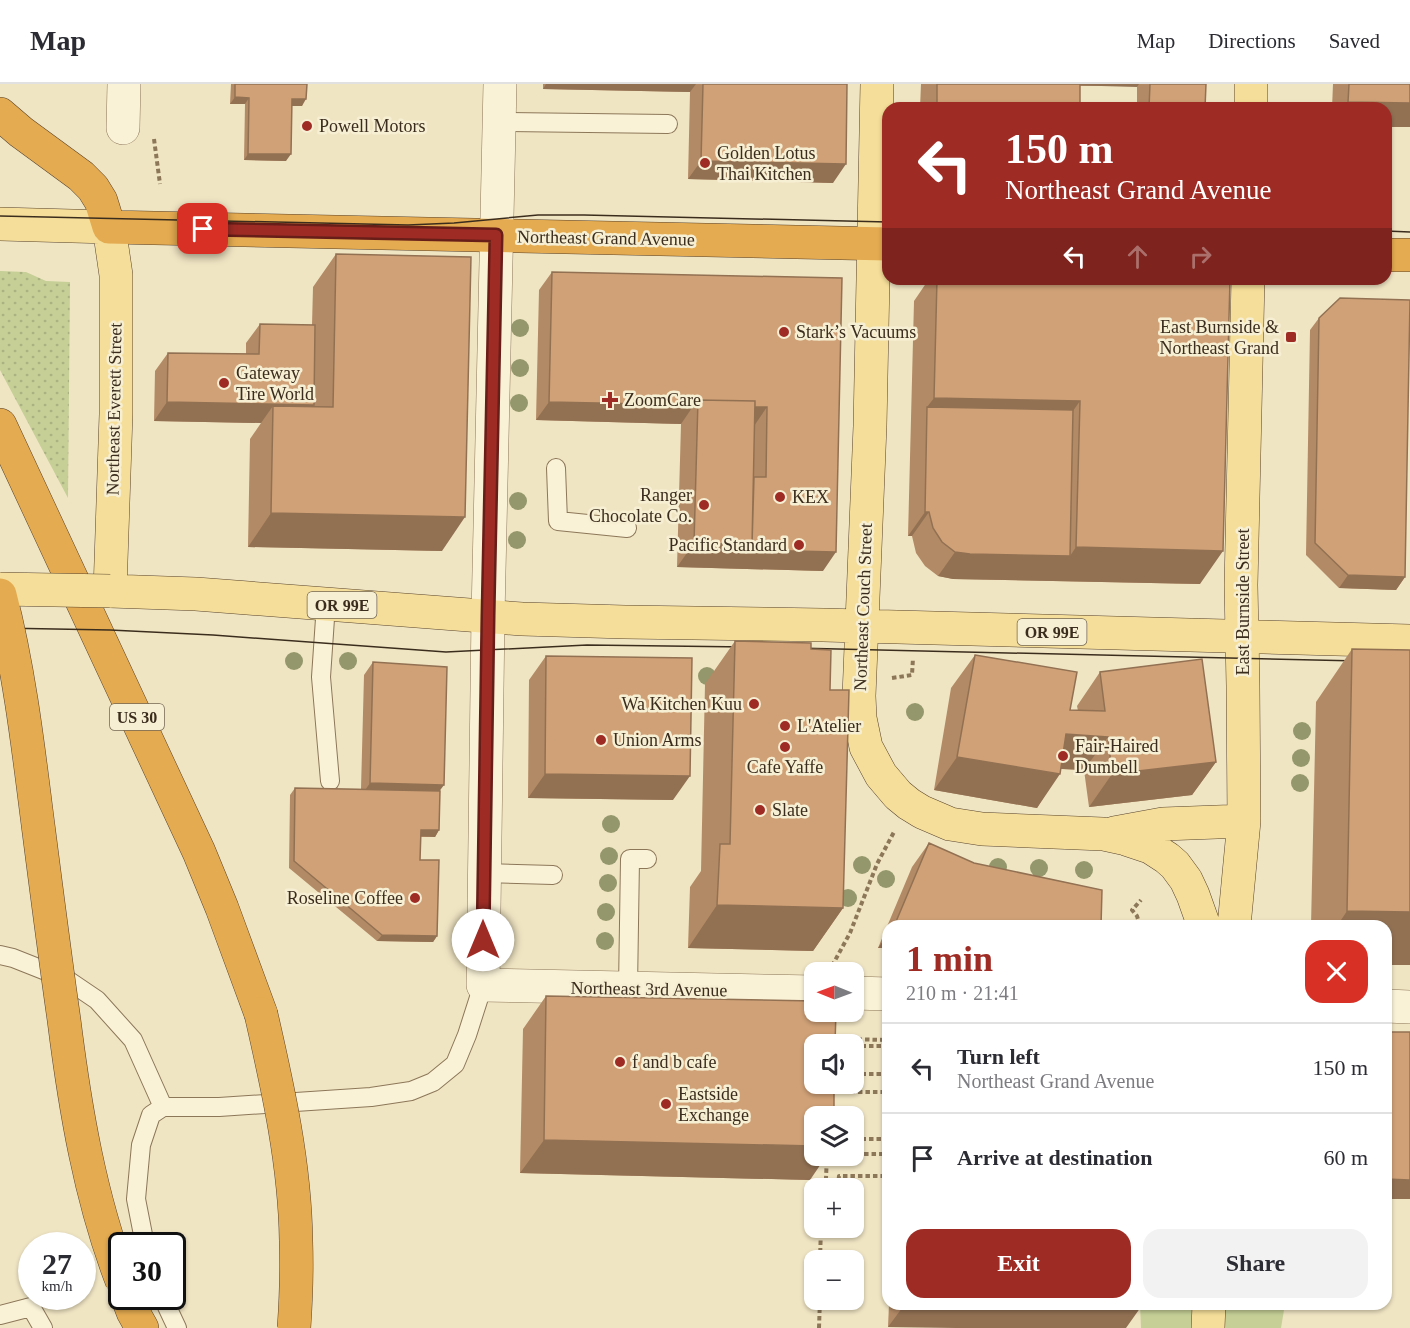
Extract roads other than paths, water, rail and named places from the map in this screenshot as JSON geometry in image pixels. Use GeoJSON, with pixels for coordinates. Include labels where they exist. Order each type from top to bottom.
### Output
{"type":"FeatureCollection","features":[{"type":"Feature","properties":{"kind":"highway"},"geometry":{"type":"LineString","coordinates":[[10,123],[81,176],[93,188],[101,201],[109,227]]}},
{"type":"Feature","properties":{"kind":"highway","name":"Northeast Grand Avenue"},"geometry":{"type":"LineString","coordinates":[[109,227],[880,244]]}},
{"type":"Feature","properties":{"kind":"highway"},"geometry":{"type":"LineString","coordinates":[[1392,255],[1410,255]]}},
{"type":"Feature","properties":{"kind":"highway","name":"US 30"},"geometry":{"type":"LineString","coordinates":[[0,425],[199,852],[261,1014],[285,1127],[292,1184],[296,1239],[294,1328]]}},
{"type":"Feature","properties":{"kind":"highway"},"geometry":{"type":"LineString","coordinates":[[0,594],[24,719],[68,1057],[89,1170],[108,1238]]}},
{"type":"Feature","properties":{"kind":"highway"},"geometry":{"type":"LineString","coordinates":[[134,1310],[142,1328]]}},
{"type":"Feature","properties":{"kind":"main road","name":"Northeast Couch Street"},"geometry":{"type":"LineString","coordinates":[[877,84],[880,244],[869,437],[859,696],[860,718],[866,747],[881,775],[898,795],[922,812],[950,824],[982,829],[1103,834],[1150,847],[1175,865],[1186,880],[1202,920]]}},
{"type":"Feature","properties":{"kind":"main road"},"geometry":{"type":"LineString","coordinates":[[1251,84],[1251,102]]}},
{"type":"Feature","properties":{"kind":"main road","name":"Northeast Grand Avenue"},"geometry":{"type":"LineString","coordinates":[[12,224],[109,227]]}},
{"type":"Feature","properties":{"kind":"main road","name":"Northeast Everett Street"},"geometry":{"type":"LineString","coordinates":[[109,227],[116,275],[116,414],[110,591]]}},
{"type":"Feature","properties":{"kind":"main road","name":"East Burnside Street"},"geometry":{"type":"LineString","coordinates":[[1235,920],[1244,821],[1241,573],[1248,285]]}},
{"type":"Feature","properties":{"kind":"main road","name":"OR 99E"},"geometry":{"type":"LineString","coordinates":[[0,589],[196,594],[522,619],[602,622],[1410,641]]}},
{"type":"Feature","properties":{"kind":"main road"},"geometry":{"type":"LineString","coordinates":[[1103,834],[1163,824],[1244,821]]}},
{"type":"Feature","properties":{"kind":"main road"},"geometry":{"type":"LineString","coordinates":[[1208,1328],[1209,1310]]}},
{"type":"Feature","properties":{"kind":"street"},"geometry":{"type":"LineString","coordinates":[[123,128],[124,84]]}},
{"type":"Feature","properties":{"kind":"street"},"geometry":{"type":"LineString","coordinates":[[483,985],[488,616],[500,84]]}},
{"type":"Feature","properties":{"kind":"street","name":"Northeast 3rd Avenue"},"geometry":{"type":"LineString","coordinates":[[483,985],[804,992]]}},
{"type":"Feature","properties":{"kind":"street"},"geometry":{"type":"LineString","coordinates":[[864,993],[882,994]]}},
{"type":"Feature","properties":{"kind":"street"},"geometry":{"type":"LineString","coordinates":[[1392,1006],[1410,1006]]}},
{"type":"Feature","properties":{"kind":"lane"},"geometry":{"type":"LineString","coordinates":[[499,122],[668,124]]}},
{"type":"Feature","properties":{"kind":"lane"},"geometry":{"type":"LineString","coordinates":[[556,468],[558,521],[627,528]]}},
{"type":"Feature","properties":{"kind":"lane"},"geometry":{"type":"LineString","coordinates":[[326,604],[321,677],[330,781]]}},
{"type":"Feature","properties":{"kind":"lane"},"geometry":{"type":"LineString","coordinates":[[628,988],[630,859],[647,860]]}},
{"type":"Feature","properties":{"kind":"lane"},"geometry":{"type":"LineString","coordinates":[[484,873],[553,875]]}},
{"type":"Feature","properties":{"kind":"lane"},"geometry":{"type":"LineString","coordinates":[[0,955],[66,980],[98,1000],[133,1040],[163,1107]]}},
{"type":"Feature","properties":{"kind":"lane"},"geometry":{"type":"LineString","coordinates":[[142,1232],[136,1199],[141,1146],[151,1115],[163,1107],[219,1107],[371,1097],[411,1091],[433,1082],[455,1064],[483,985]]}},
{"type":"Feature","properties":{"kind":"lane"},"geometry":{"type":"LineString","coordinates":[[0,1315],[31,1307],[43,1328]]}},
{"type":"Feature","properties":{"kind":"lane"},"geometry":{"type":"LineString","coordinates":[[169,1310],[177,1328]]}},
{"type":"Feature","properties":{"kind":"tram line"},"geometry":{"type":"LineString","coordinates":[[0,216],[408,225],[538,215],[882,222]]}},
{"type":"Feature","properties":{"kind":"tram line"},"geometry":{"type":"LineString","coordinates":[[1392,231],[1410,232]]}},
{"type":"Feature","properties":{"kind":"tram line"},"geometry":{"type":"LineString","coordinates":[[0,628],[213,635],[446,652],[587,645],[747,647]]}},
{"type":"Feature","properties":{"kind":"tram line"},"geometry":{"type":"LineString","coordinates":[[795,648],[1359,661]]}},
{"type":"Feature","properties":{"kind":"place","name":"Powell Motors"},"geometry":{"type":"Point","coordinates":[307,126]}},
{"type":"Feature","properties":{"kind":"place","name":"Golden Lotus Thai Kitchen"},"geometry":{"type":"Point","coordinates":[705,163]}},
{"type":"Feature","properties":{"kind":"place","name":"Stark’s Vacuums"},"geometry":{"type":"Point","coordinates":[784,332]}},
{"type":"Feature","properties":{"kind":"place","name":"East Burnside & Northeast Grand"},"geometry":{"type":"Point","coordinates":[1291,337]}},
{"type":"Feature","properties":{"kind":"place","name":"Gateway Tire World"},"geometry":{"type":"Point","coordinates":[224,383]}},
{"type":"Feature","properties":{"kind":"place","name":"ZoomCare"},"geometry":{"type":"Point","coordinates":[610,400]}},
{"type":"Feature","properties":{"kind":"place","name":"KEX"},"geometry":{"type":"Point","coordinates":[780,497]}},
{"type":"Feature","properties":{"kind":"place","name":"Ranger Chocolate Co."},"geometry":{"type":"Point","coordinates":[704,505]}},
{"type":"Feature","properties":{"kind":"place","name":"Pacific Standard"},"geometry":{"type":"Point","coordinates":[799,545]}},
{"type":"Feature","properties":{"kind":"place","name":"Wa Kitchen Kuu"},"geometry":{"type":"Point","coordinates":[754,704]}},
{"type":"Feature","properties":{"kind":"place","name":"L'Atelier"},"geometry":{"type":"Point","coordinates":[785,726]}},
{"type":"Feature","properties":{"kind":"place","name":"Union Arms"},"geometry":{"type":"Point","coordinates":[601,740]}},
{"type":"Feature","properties":{"kind":"place","name":"Cafe Yaffe"},"geometry":{"type":"Point","coordinates":[785,747]}},
{"type":"Feature","properties":{"kind":"place","name":"Fair-Haired Dumbell"},"geometry":{"type":"Point","coordinates":[1063,756]}},
{"type":"Feature","properties":{"kind":"place","name":"Slate"},"geometry":{"type":"Point","coordinates":[760,810]}},
{"type":"Feature","properties":{"kind":"place","name":"Roseline Coffee"},"geometry":{"type":"Point","coordinates":[415,898]}},
{"type":"Feature","properties":{"kind":"place","name":"f and b cafe"},"geometry":{"type":"Point","coordinates":[620,1062]}},
{"type":"Feature","properties":{"kind":"place","name":"Eastside Exchange"},"geometry":{"type":"Point","coordinates":[666,1104]}}]}
